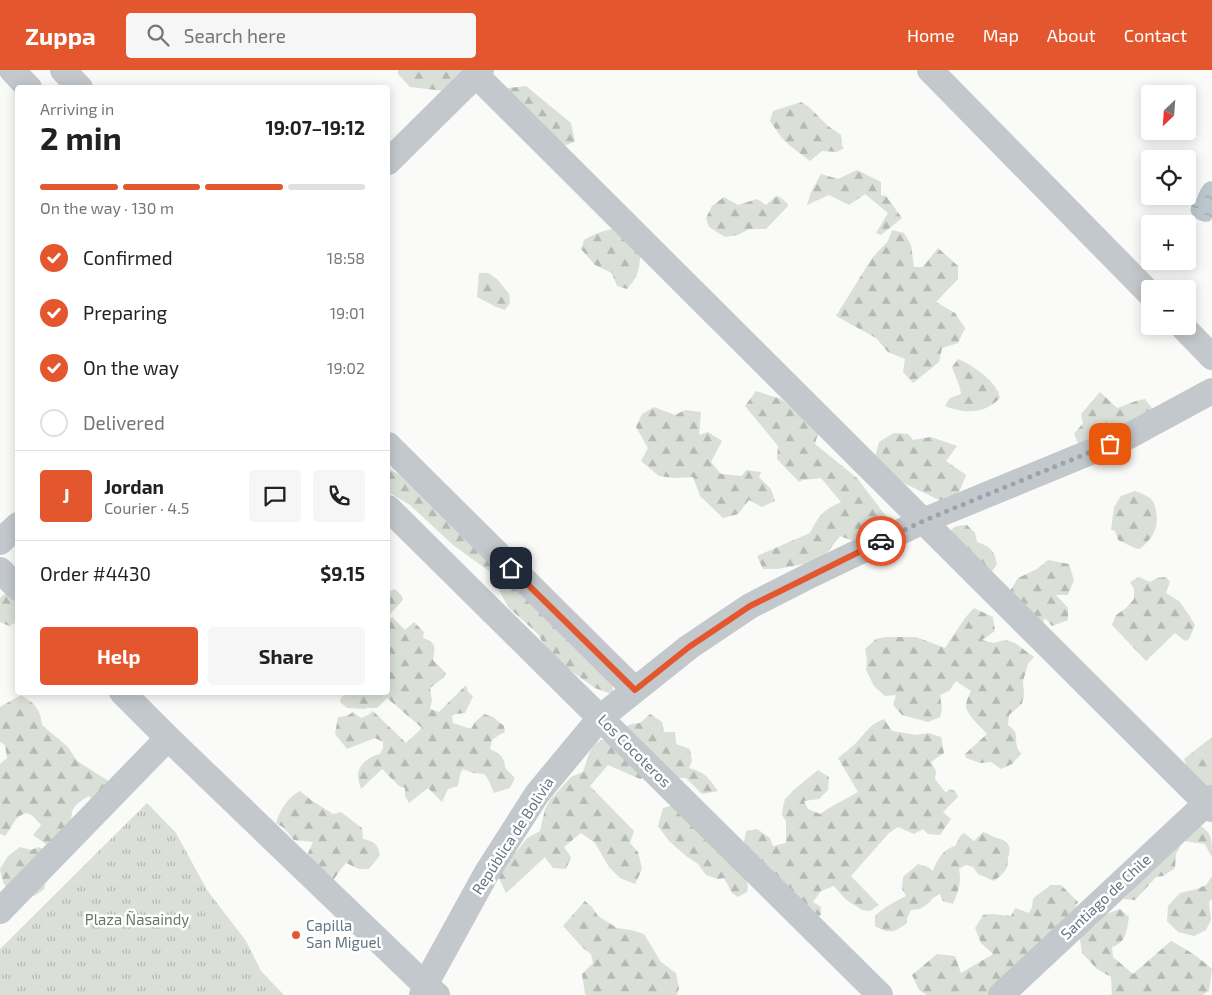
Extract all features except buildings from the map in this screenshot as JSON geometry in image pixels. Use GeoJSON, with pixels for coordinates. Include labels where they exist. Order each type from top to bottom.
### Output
{"type":"FeatureCollection","features":[{"type":"Feature","properties":{"kind":"street"},"geometry":{"type":"LineString","coordinates":[[12,70],[26,85]]}},
{"type":"Feature","properties":{"kind":"street"},"geometry":{"type":"LineString","coordinates":[[63,70],[77,85]]}},
{"type":"Feature","properties":{"kind":"street"},"geometry":{"type":"LineString","coordinates":[[930,70],[1141,285]]}},
{"type":"Feature","properties":{"kind":"street"},"geometry":{"type":"LineString","coordinates":[[390,160],[478,72],[923,521],[1210,804]]}},
{"type":"Feature","properties":{"kind":"street"},"geometry":{"type":"LineString","coordinates":[[1191,335],[1212,357]]}},
{"type":"Feature","properties":{"kind":"street","name":"República de Bolivia"},"geometry":{"type":"LineString","coordinates":[[428,992],[486,874],[537,794],[600,718],[689,647],[750,606],[809,576],[923,521],[1127,437],[1212,391]]}},
{"type":"Feature","properties":{"kind":"street"},"geometry":{"type":"LineString","coordinates":[[390,447],[635,690]]}},
{"type":"Feature","properties":{"kind":"street","name":"Los Cocoteros"},"geometry":{"type":"LineString","coordinates":[[390,510],[880,995]]}},
{"type":"Feature","properties":{"kind":"street"},"geometry":{"type":"LineString","coordinates":[[0,570],[15,585]]}},
{"type":"Feature","properties":{"kind":"street"},"geometry":{"type":"LineString","coordinates":[[125,695],[428,992]]}},
{"type":"Feature","properties":{"kind":"street"},"geometry":{"type":"LineString","coordinates":[[0,911],[168,738]]}},
{"type":"Feature","properties":{"kind":"street","name":"Santiago de Chile"},"geometry":{"type":"LineString","coordinates":[[1001,995],[1210,804]]}},
{"type":"Feature","properties":{"kind":"green space"},"geometry":{"type":"Polygon","coordinates":[[[398,70],[465,70],[445,91],[410,87],[398,74],[398,70]]]}},
{"type":"Feature","properties":{"kind":"green space"},"geometry":{"type":"Polygon","coordinates":[[[526,86],[571,123],[575,142],[556,148],[510,107],[508,88],[526,86]]]}},
{"type":"Feature","properties":{"kind":"green space"},"geometry":{"type":"Polygon","coordinates":[[[801,102],[841,135],[844,148],[837,152],[822,151],[810,161],[781,137],[770,121],[773,111],[801,102]]]}},
{"type":"Feature","properties":{"kind":"green space"},"geometry":{"type":"Polygon","coordinates":[[[857,170],[881,182],[881,195],[886,196],[902,218],[881,235],[876,233],[888,213],[865,194],[849,205],[829,195],[807,205],[811,192],[821,174],[838,179],[857,170]]]}},
{"type":"Feature","properties":{"kind":"green space"},"geometry":{"type":"Polygon","coordinates":[[[776,196],[788,204],[766,229],[749,229],[738,235],[725,237],[709,227],[706,218],[712,206],[724,197],[738,205],[757,199],[766,205],[776,196]]]}},
{"type":"Feature","properties":{"kind":"green space"},"geometry":{"type":"Polygon","coordinates":[[[613,229],[641,243],[640,262],[637,273],[627,289],[617,286],[612,273],[595,265],[581,249],[584,240],[598,233],[613,229]]]}},
{"type":"Feature","properties":{"kind":"green space"},"geometry":{"type":"Polygon","coordinates":[[[892,230],[904,233],[911,245],[914,267],[923,267],[938,248],[958,266],[958,279],[936,302],[955,313],[965,328],[958,343],[942,348],[939,362],[913,383],[903,372],[905,359],[888,352],[876,338],[836,316],[872,258],[888,241],[892,230]]]}},
{"type":"Feature","properties":{"kind":"green space"},"geometry":{"type":"Polygon","coordinates":[[[479,273],[488,273],[497,279],[509,294],[510,303],[505,310],[477,297],[479,273]]]}},
{"type":"Feature","properties":{"kind":"green space"},"geometry":{"type":"Polygon","coordinates":[[[958,359],[985,376],[994,386],[1000,398],[981,410],[967,411],[945,406],[950,398],[961,394],[952,367],[958,359]]]}},
{"type":"Feature","properties":{"kind":"green space"},"geometry":{"type":"Polygon","coordinates":[[[756,391],[781,399],[800,414],[818,433],[815,444],[857,478],[889,520],[882,540],[864,545],[840,536],[821,561],[777,569],[763,569],[757,556],[810,533],[822,514],[841,502],[821,478],[799,482],[777,459],[778,446],[745,406],[756,391]]]}},
{"type":"Feature","properties":{"kind":"green space"},"geometry":{"type":"Polygon","coordinates":[[[1100,392],[1117,408],[1145,399],[1155,412],[1080,448],[1074,434],[1083,423],[1081,414],[1100,392]]]}},
{"type":"Feature","properties":{"kind":"green space"},"geometry":{"type":"Polygon","coordinates":[[[654,407],[675,415],[685,410],[701,412],[699,435],[708,432],[722,441],[711,462],[721,474],[742,476],[746,470],[761,472],[759,477],[771,489],[775,501],[762,507],[749,500],[738,514],[723,518],[700,496],[693,477],[674,478],[659,476],[641,461],[648,448],[636,427],[642,414],[654,407]]]}},
{"type":"Feature","properties":{"kind":"green space"},"geometry":{"type":"Polygon","coordinates":[[[894,433],[908,434],[913,440],[931,437],[957,446],[946,461],[966,475],[960,490],[950,503],[939,500],[887,475],[875,457],[879,442],[894,433]]]}},
{"type":"Feature","properties":{"kind":"green space"},"geometry":{"type":"Polygon","coordinates":[[[390,469],[401,476],[610,675],[614,695],[595,688],[548,652],[538,634],[508,607],[489,571],[453,545],[410,505],[390,493],[390,469]]]}},
{"type":"Feature","properties":{"kind":"green space"},"geometry":{"type":"Polygon","coordinates":[[[1135,491],[1146,495],[1153,501],[1157,517],[1154,532],[1140,549],[1118,540],[1115,531],[1111,530],[1114,507],[1121,496],[1135,491]]]}},
{"type":"Feature","properties":{"kind":"green space"},"geometry":{"type":"Polygon","coordinates":[[[967,525],[975,533],[977,542],[989,547],[995,555],[997,564],[991,573],[948,540],[951,530],[956,526],[967,525]]]}},
{"type":"Feature","properties":{"kind":"green space"},"geometry":{"type":"Polygon","coordinates":[[[1048,560],[1069,564],[1074,580],[1068,595],[1056,595],[1068,608],[1068,620],[1052,626],[1045,618],[1042,625],[1010,591],[1018,578],[1037,569],[1048,560]]]}},
{"type":"Feature","properties":{"kind":"green space"},"geometry":{"type":"Polygon","coordinates":[[[1139,577],[1150,582],[1157,578],[1166,577],[1170,582],[1166,593],[1179,601],[1195,625],[1189,639],[1185,641],[1175,633],[1146,661],[1112,625],[1116,615],[1134,599],[1134,589],[1130,582],[1139,577]]]}},
{"type":"Feature","properties":{"kind":"green space"},"geometry":{"type":"Polygon","coordinates":[[[395,589],[402,596],[403,600],[390,614],[390,591],[395,589]]]}},
{"type":"Feature","properties":{"kind":"green space"},"geometry":{"type":"Polygon","coordinates":[[[4,594],[15,598],[15,623],[9,626],[0,622],[0,598],[4,594]]]}},
{"type":"Feature","properties":{"kind":"green space"},"geometry":{"type":"Polygon","coordinates":[[[974,608],[993,617],[995,631],[982,640],[993,643],[1005,640],[1015,643],[1034,657],[1028,664],[1023,681],[1024,694],[1022,704],[1009,715],[1008,725],[1015,733],[1017,748],[1021,754],[1012,764],[1001,769],[991,762],[980,763],[966,758],[965,754],[987,734],[967,710],[966,703],[971,691],[956,681],[949,691],[940,695],[942,709],[940,717],[928,722],[902,715],[893,705],[896,695],[885,696],[874,686],[866,670],[865,649],[876,639],[916,637],[945,648],[974,608]]]}},
{"type":"Feature","properties":{"kind":"green space"},"geometry":{"type":"Polygon","coordinates":[[[392,617],[405,630],[414,622],[424,632],[423,638],[433,644],[433,660],[446,673],[443,678],[430,688],[432,700],[430,709],[439,712],[466,685],[468,692],[473,696],[465,713],[452,716],[453,723],[471,729],[475,722],[484,714],[493,717],[504,726],[505,732],[492,740],[490,749],[501,756],[505,768],[515,778],[510,788],[494,793],[484,774],[473,773],[463,769],[458,786],[448,789],[442,802],[428,788],[409,803],[405,796],[405,788],[399,786],[382,769],[361,789],[358,776],[360,768],[369,759],[380,754],[383,742],[375,738],[347,749],[335,734],[338,717],[347,716],[353,712],[361,718],[373,711],[406,743],[422,728],[387,698],[377,708],[347,708],[340,702],[344,695],[390,695],[390,618],[392,617]]]}},
{"type":"Feature","properties":{"kind":"green space"},"geometry":{"type":"Polygon","coordinates":[[[21,695],[36,707],[40,714],[42,725],[68,747],[77,761],[121,789],[98,807],[89,796],[76,805],[71,816],[72,827],[50,847],[33,835],[41,825],[32,815],[26,813],[16,820],[5,836],[0,834],[0,764],[7,758],[5,745],[0,742],[0,707],[21,695]]]}},
{"type":"Feature","properties":{"kind":"green space"},"geometry":{"type":"Polygon","coordinates":[[[650,714],[662,722],[664,732],[675,732],[676,744],[690,749],[692,761],[689,768],[706,776],[718,791],[702,794],[686,778],[647,776],[640,779],[608,765],[590,786],[634,831],[630,843],[638,852],[642,869],[635,884],[620,878],[609,867],[595,843],[581,833],[564,847],[571,857],[566,869],[553,868],[545,857],[506,893],[499,878],[498,866],[517,851],[527,838],[540,831],[545,809],[550,800],[571,777],[583,772],[591,750],[595,745],[605,739],[622,734],[627,726],[640,723],[650,714]]]}},
{"type":"Feature","properties":{"kind":"green space"},"geometry":{"type":"Polygon","coordinates":[[[884,719],[892,731],[917,735],[928,733],[941,737],[944,753],[931,762],[936,771],[935,779],[946,793],[949,789],[955,791],[958,797],[943,812],[951,819],[940,835],[928,834],[923,829],[914,834],[898,827],[889,833],[851,876],[879,905],[870,911],[862,910],[845,899],[834,886],[821,891],[813,902],[821,907],[821,915],[814,917],[750,851],[744,842],[746,831],[757,829],[770,838],[773,846],[786,843],[786,821],[782,815],[785,799],[818,770],[829,777],[828,790],[819,799],[804,801],[808,809],[820,814],[858,792],[838,758],[872,726],[884,719]]]}},
{"type":"Feature","properties":{"kind":"green space"},"geometry":{"type":"Polygon","coordinates":[[[1212,737],[1212,787],[1207,787],[1188,770],[1184,759],[1212,737]]]}},
{"type":"Feature","properties":{"kind":"green space"},"geometry":{"type":"Polygon","coordinates":[[[300,791],[333,814],[341,812],[362,828],[363,839],[375,844],[380,855],[369,869],[359,869],[346,863],[332,882],[309,861],[308,853],[313,842],[294,840],[284,828],[276,823],[291,797],[300,791]]]}},
{"type":"Feature","properties":{"kind":"green space","name":"Plaza Ñasaindy"},"geometry":{"type":"Polygon","coordinates":[[[147,803],[176,833],[207,890],[246,941],[261,971],[284,995],[0,995],[0,949],[147,803]]]}},
{"type":"Feature","properties":{"kind":"green space"},"geometry":{"type":"Polygon","coordinates":[[[670,806],[686,811],[746,879],[747,892],[738,897],[732,893],[724,878],[718,879],[706,875],[698,864],[669,841],[658,826],[663,808],[670,806]]]}},
{"type":"Feature","properties":{"kind":"green space"},"geometry":{"type":"Polygon","coordinates":[[[1195,822],[1210,835],[1212,856],[1205,844],[1183,841],[1176,854],[1175,868],[1163,876],[1156,877],[1135,900],[1123,899],[1195,822]]]}},
{"type":"Feature","properties":{"kind":"green space"},"geometry":{"type":"Polygon","coordinates":[[[983,832],[1002,840],[1009,846],[1007,865],[1000,876],[994,881],[978,874],[973,867],[966,865],[959,869],[960,883],[953,904],[943,901],[940,894],[920,909],[911,910],[907,923],[898,929],[888,931],[875,926],[875,916],[886,907],[906,896],[902,889],[903,877],[918,864],[928,867],[933,871],[941,856],[951,847],[955,846],[961,835],[964,833],[974,841],[983,832]]]}},
{"type":"Feature","properties":{"kind":"green space"},"geometry":{"type":"Polygon","coordinates":[[[20,847],[31,850],[38,847],[50,851],[44,889],[36,895],[24,899],[13,894],[7,888],[0,869],[8,856],[20,847]]]}},
{"type":"Feature","properties":{"kind":"green space"},"geometry":{"type":"Polygon","coordinates":[[[1212,876],[1212,899],[1209,902],[1211,920],[1206,930],[1194,936],[1178,932],[1167,921],[1168,906],[1180,893],[1206,885],[1212,876]]]}},
{"type":"Feature","properties":{"kind":"green space"},"geometry":{"type":"Polygon","coordinates":[[[1050,885],[1061,885],[1078,902],[1071,917],[991,995],[927,995],[919,990],[912,975],[937,954],[955,956],[961,973],[993,954],[981,943],[975,928],[983,915],[1011,916],[1015,908],[1029,913],[1033,899],[1050,885]]]}},
{"type":"Feature","properties":{"kind":"green space"},"geometry":{"type":"Polygon","coordinates":[[[585,901],[598,916],[617,928],[644,934],[661,962],[676,973],[679,988],[677,995],[585,994],[582,974],[593,963],[591,954],[563,926],[585,901]]]}},
{"type":"Feature","properties":{"kind":"green space"},"geometry":{"type":"Polygon","coordinates":[[[1120,909],[1129,917],[1123,939],[1112,947],[1113,957],[1133,974],[1171,941],[1212,969],[1209,991],[1202,995],[1110,995],[1112,994],[1111,977],[1097,969],[1082,953],[1080,940],[1087,927],[1096,925],[1101,916],[1120,909]]]}},
{"type":"Feature","properties":{"kind":"water"},"geometry":{"type":"Polygon","coordinates":[[[1207,182],[1212,182],[1212,218],[1207,222],[1196,218],[1196,215],[1192,214],[1191,207],[1192,205],[1196,205],[1196,200],[1207,182]]]}},
{"type":"Feature","properties":{"kind":"way so far"},"geometry":{"type":"LineString","coordinates":[[881,541],[923,521],[1110,444]]}},
{"type":"Feature","properties":{"kind":"place","name":"Capilla San Miguel"},"geometry":{"type":"Point","coordinates":[296,935]}},
{"type":"Feature","properties":{"kind":"route"},"geometry":{"type":"LineString","coordinates":[[511,568],[635,690],[689,647],[750,606],[881,541]]}}]}
